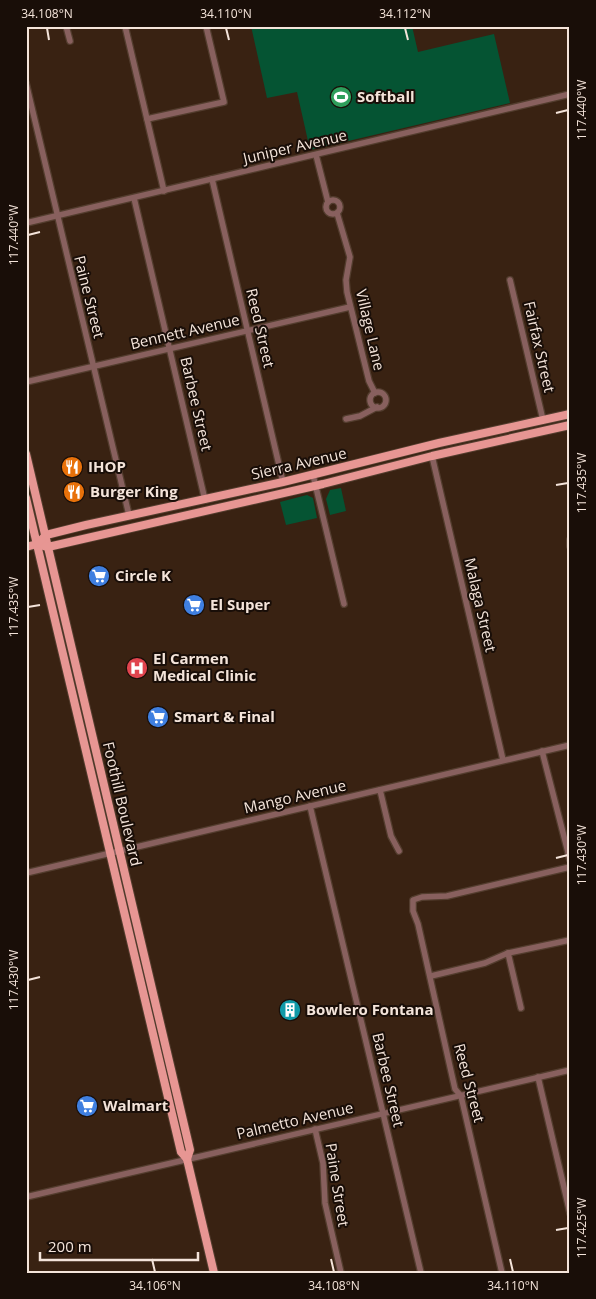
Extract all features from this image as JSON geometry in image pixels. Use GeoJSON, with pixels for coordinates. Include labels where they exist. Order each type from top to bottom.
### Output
{"type":"FeatureCollection","features":[{"type":"Feature","properties":{"kind":"main road","name":"Sierra Avenue"},"geometry":{"type":"LineString","coordinates":[[46,535],[128,515],[283,482],[570,414]]}},
{"type":"Feature","properties":{"kind":"main road","name":"Sierra Avenue"},"geometry":{"type":"LineString","coordinates":[[37,544],[48,547],[570,425]]}},
{"type":"Feature","properties":{"kind":"main road","name":"Foothill Boulevard"},"geometry":{"type":"LineString","coordinates":[[26,454],[190,1150],[187,1159]]}},
{"type":"Feature","properties":{"kind":"main road","name":"Foothill Boulevard"},"geometry":{"type":"LineString","coordinates":[[26,498],[180,1152],[187,1159],[214,1273]]}},
{"type":"Feature","properties":{"kind":"main road"},"geometry":{"type":"LineString","coordinates":[[26,547],[37,544],[46,535]]}},
{"type":"Feature","properties":{"kind":"main road"},"geometry":{"type":"LineString","coordinates":[[143,991],[152,989]]}},
{"type":"Feature","properties":{"kind":"street"},"geometry":{"type":"LineString","coordinates":[[66,26],[70,41]]}},
{"type":"Feature","properties":{"kind":"street"},"geometry":{"type":"LineString","coordinates":[[125,26],[164,191]]}},
{"type":"Feature","properties":{"kind":"street"},"geometry":{"type":"LineString","coordinates":[[147,119],[224,102],[206,26]]}},
{"type":"Feature","properties":{"kind":"street","name":"Paine Street"},"geometry":{"type":"LineString","coordinates":[[26,83],[128,515]]}},
{"type":"Feature","properties":{"kind":"street","name":"Juniper Avenue"},"geometry":{"type":"LineString","coordinates":[[26,224],[570,94]]}},
{"type":"Feature","properties":{"kind":"street"},"geometry":{"type":"LineString","coordinates":[[316,155],[328,202],[326,211],[330,214],[337,213],[340,208],[339,204],[334,200],[328,202]]}},
{"type":"Feature","properties":{"kind":"street","name":"Reed Street"},"geometry":{"type":"LineString","coordinates":[[212,179],[283,482]]}},
{"type":"Feature","properties":{"kind":"street","name":"Barbee Street"},"geometry":{"type":"LineString","coordinates":[[134,198],[205,500]]}},
{"type":"Feature","properties":{"kind":"street","name":"Village Lane"},"geometry":{"type":"LineString","coordinates":[[337,213],[350,257],[346,280],[350,307],[369,381],[375,393]]}},
{"type":"Feature","properties":{"kind":"street","name":"Fairfax Street"},"geometry":{"type":"LineString","coordinates":[[510,280],[544,420]]}},
{"type":"Feature","properties":{"kind":"street","name":"Bennett Avenue"},"geometry":{"type":"LineString","coordinates":[[26,382],[350,307]]}},
{"type":"Feature","properties":{"kind":"street"},"geometry":{"type":"LineString","coordinates":[[346,419],[360,416],[384,406],[386,399],[382,393],[375,393],[371,396],[370,401],[372,405],[377,408]]}},
{"type":"Feature","properties":{"kind":"street","name":"Malaga Street"},"geometry":{"type":"LineString","coordinates":[[432,456],[503,760]]}},
{"type":"Feature","properties":{"kind":"street"},"geometry":{"type":"LineString","coordinates":[[313,475],[344,604]]}},
{"type":"Feature","properties":{"kind":"street"},"geometry":{"type":"LineString","coordinates":[[570,540],[570,546]]}},
{"type":"Feature","properties":{"kind":"street","name":"Mango Avenue"},"geometry":{"type":"LineString","coordinates":[[26,873],[570,745]]}},
{"type":"Feature","properties":{"kind":"street"},"geometry":{"type":"LineString","coordinates":[[542,751],[570,860]]}},
{"type":"Feature","properties":{"kind":"street"},"geometry":{"type":"LineString","coordinates":[[380,790],[391,836],[399,851]]}},
{"type":"Feature","properties":{"kind":"street","name":"Barbee Street"},"geometry":{"type":"LineString","coordinates":[[310,806],[421,1273]]}},
{"type":"Feature","properties":{"kind":"street","name":"Reed Street"},"geometry":{"type":"LineString","coordinates":[[502,1273],[461,1096],[455,1089],[453,1081],[431,976],[413,911],[413,900],[422,896],[447,896],[570,867]]}},
{"type":"Feature","properties":{"kind":"street"},"geometry":{"type":"LineString","coordinates":[[431,976],[486,963],[508,954],[570,940]]}},
{"type":"Feature","properties":{"kind":"street"},"geometry":{"type":"LineString","coordinates":[[508,954],[521,1008]]}},
{"type":"Feature","properties":{"kind":"street","name":"Palmetto Avenue"},"geometry":{"type":"LineString","coordinates":[[26,1197],[570,1070]]}},
{"type":"Feature","properties":{"kind":"street"},"geometry":{"type":"LineString","coordinates":[[538,1077],[570,1213]]}},
{"type":"Feature","properties":{"kind":"street","name":"Paine Street"},"geometry":{"type":"LineString","coordinates":[[315,1129],[323,1163],[325,1203],[341,1273]]}},
{"type":"Feature","properties":{"kind":"green space"},"geometry":{"type":"Polygon","coordinates":[[[251,26],[412,26],[418,52],[494,34],[510,103],[310,150],[297,92],[267,98],[251,26]]]}},
{"type":"Feature","properties":{"kind":"green space"},"geometry":{"type":"Polygon","coordinates":[[[341,488],[346,511],[330,515],[326,499],[330,490],[341,488]]]}},
{"type":"Feature","properties":{"kind":"green space"},"geometry":{"type":"Polygon","coordinates":[[[307,495],[313,498],[317,518],[286,525],[280,502],[307,495]]]}},
{"type":"Feature","properties":{"kind":"place","name":"Softball"},"geometry":{"type":"Point","coordinates":[341,97]}},
{"type":"Feature","properties":{"kind":"place","name":"IHOP"},"geometry":{"type":"Point","coordinates":[72,467]}},
{"type":"Feature","properties":{"kind":"place","name":"Burger King"},"geometry":{"type":"Point","coordinates":[74,492]}},
{"type":"Feature","properties":{"kind":"place","name":"Circle K"},"geometry":{"type":"Point","coordinates":[99,576]}},
{"type":"Feature","properties":{"kind":"place","name":"El Super"},"geometry":{"type":"Point","coordinates":[194,605]}},
{"type":"Feature","properties":{"kind":"place","name":"El Carmen Medical Clinic"},"geometry":{"type":"Point","coordinates":[137,668]}},
{"type":"Feature","properties":{"kind":"place","name":"Smart & Final"},"geometry":{"type":"Point","coordinates":[158,717]}},
{"type":"Feature","properties":{"kind":"place","name":"Bowlero Fontana"},"geometry":{"type":"Point","coordinates":[290,1010]}},
{"type":"Feature","properties":{"kind":"place","name":"Walmart"},"geometry":{"type":"Point","coordinates":[87,1106]}}]}
